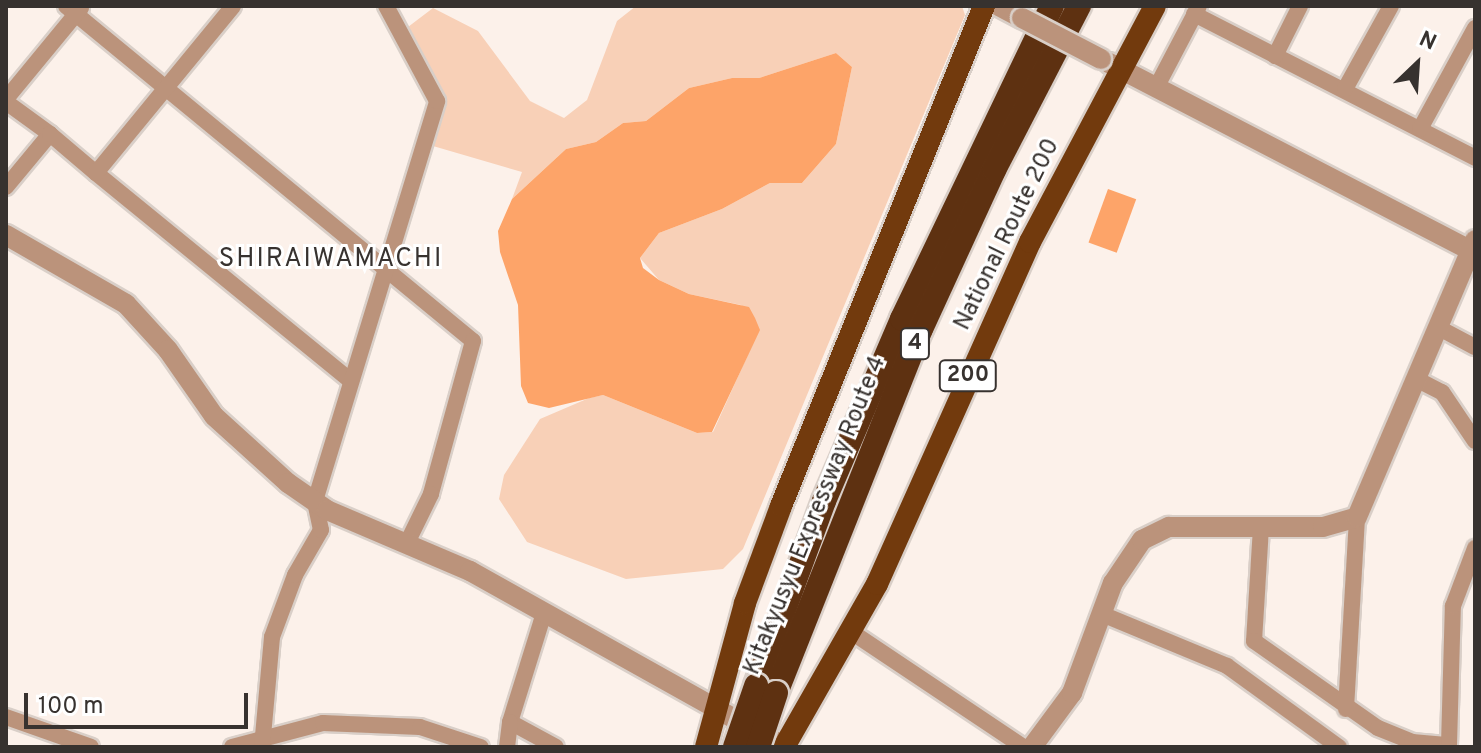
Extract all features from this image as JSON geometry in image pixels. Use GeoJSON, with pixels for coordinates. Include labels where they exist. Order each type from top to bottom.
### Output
{"type":"FeatureCollection","features":[{"type":"Feature","properties":{"kind":"highway"},"geometry":{"type":"LineString","coordinates":[[706,747],[745,603],[781,506],[984,6]]}},
{"type":"Feature","properties":{"kind":"highway","name":"Kitakyusyu Expressway Route 4"},"geometry":{"type":"LineString","coordinates":[[758,747],[766,690],[824,501],[902,319],[1052,6]]}},
{"type":"Feature","properties":{"kind":"highway","name":"Kitakyusyu Expressway Route 4"},"geometry":{"type":"LineString","coordinates":[[735,747],[766,690],[921,329],[994,170],[1079,6]]}},
{"type":"Feature","properties":{"kind":"highway","name":"National Route 200"},"geometry":{"type":"LineString","coordinates":[[784,747],[877,584],[1111,64],[1155,6]]}},
{"type":"Feature","properties":{"kind":"street"},"geometry":{"type":"LineString","coordinates":[[96,173],[233,6]]}},
{"type":"Feature","properties":{"kind":"street"},"geometry":{"type":"LineString","coordinates":[[262,743],[272,637],[295,575],[321,530],[315,501],[437,101],[386,6]]}},
{"type":"Feature","properties":{"kind":"street"},"geometry":{"type":"LineString","coordinates":[[999,6],[1473,247],[1441,329],[1357,517],[1346,709]]}},
{"type":"Feature","properties":{"kind":"street"},"geometry":{"type":"LineString","coordinates":[[1275,56],[1300,6]]}},
{"type":"Feature","properties":{"kind":"street"},"geometry":{"type":"LineString","coordinates":[[1345,89],[1391,6]]}},
{"type":"Feature","properties":{"kind":"street"},"geometry":{"type":"LineString","coordinates":[[351,381],[6,101],[75,9],[386,272],[473,341],[431,494],[408,541]]}},
{"type":"Feature","properties":{"kind":"street"},"geometry":{"type":"LineString","coordinates":[[1157,86],[1197,10],[1275,56],[1345,89],[1475,158]]}},
{"type":"Feature","properties":{"kind":"street"},"geometry":{"type":"LineString","coordinates":[[1420,129],[1475,28]]}},
{"type":"Feature","properties":{"kind":"street"},"geometry":{"type":"LineString","coordinates":[[6,187],[50,134]]}},
{"type":"Feature","properties":{"kind":"street"},"geometry":{"type":"LineString","coordinates":[[6,235],[126,304],[168,350],[214,416],[288,483],[327,510],[408,541],[718,708],[784,747]]}},
{"type":"Feature","properties":{"kind":"street"},"geometry":{"type":"LineString","coordinates":[[1441,329],[1475,347]]}},
{"type":"Feature","properties":{"kind":"street"},"geometry":{"type":"LineString","coordinates":[[1418,380],[1442,392],[1475,441]]}},
{"type":"Feature","properties":{"kind":"street"},"geometry":{"type":"LineString","coordinates":[[1032,747],[1072,693],[1104,615],[1113,583],[1142,540],[1169,527],[1323,527],[1357,517]]}},
{"type":"Feature","properties":{"kind":"street"},"geometry":{"type":"LineString","coordinates":[[1261,527],[1254,641],[1346,709],[1412,742],[1449,745],[1453,606],[1475,548]]}},
{"type":"Feature","properties":{"kind":"street"},"geometry":{"type":"LineString","coordinates":[[507,747],[510,722],[544,613]]}},
{"type":"Feature","properties":{"kind":"street"},"geometry":{"type":"LineString","coordinates":[[1104,615],[1227,666],[1339,747]]}},
{"type":"Feature","properties":{"kind":"street"},"geometry":{"type":"LineString","coordinates":[[850,631],[1023,747]]}},
{"type":"Feature","properties":{"kind":"street"},"geometry":{"type":"LineString","coordinates":[[6,717],[91,747]]}},
{"type":"Feature","properties":{"kind":"street"},"geometry":{"type":"LineString","coordinates":[[510,722],[556,747]]}},
{"type":"Feature","properties":{"kind":"street"},"geometry":{"type":"LineString","coordinates":[[232,747],[262,743],[323,723],[420,727],[481,747]]}},
{"type":"Feature","properties":{"kind":"shaded area"},"geometry":{"type":"Polygon","coordinates":[[[636,6],[962,6],[965,15],[743,549],[723,569],[626,579],[527,542],[499,499],[504,475],[540,419],[603,395],[697,433],[713,432],[759,330],[741,305],[689,294],[659,280],[640,258],[659,233],[722,209],[770,183],[802,183],[836,144],[852,67],[836,53],[759,78],[732,78],[689,88],[646,121],[623,123],[596,142],[566,149],[512,199],[522,172],[433,146],[444,105],[408,27],[433,8],[478,31],[530,101],[564,118],[587,100],[617,21],[636,6]]]}},
{"type":"Feature","properties":{"kind":"shaded area"},"geometry":{"type":"Polygon","coordinates":[[[836,53],[852,67],[836,144],[802,183],[770,183],[722,209],[659,233],[640,258],[643,268],[659,280],[689,294],[749,307],[760,330],[712,432],[697,433],[603,395],[549,408],[528,403],[521,386],[518,305],[500,252],[498,231],[512,199],[566,149],[596,142],[623,123],[646,121],[689,88],[732,78],[759,78],[836,53]]]}},
{"type":"Feature","properties":{"kind":"shaded area"},"geometry":{"type":"Polygon","coordinates":[[[1108,189],[1136,199],[1117,253],[1089,243],[1108,189]]]}},
{"type":"Feature","properties":{"kind":"district","name":"SHIRAIWAMACHI"},"geometry":{"type":"Point","coordinates":[331,260]}}]}
